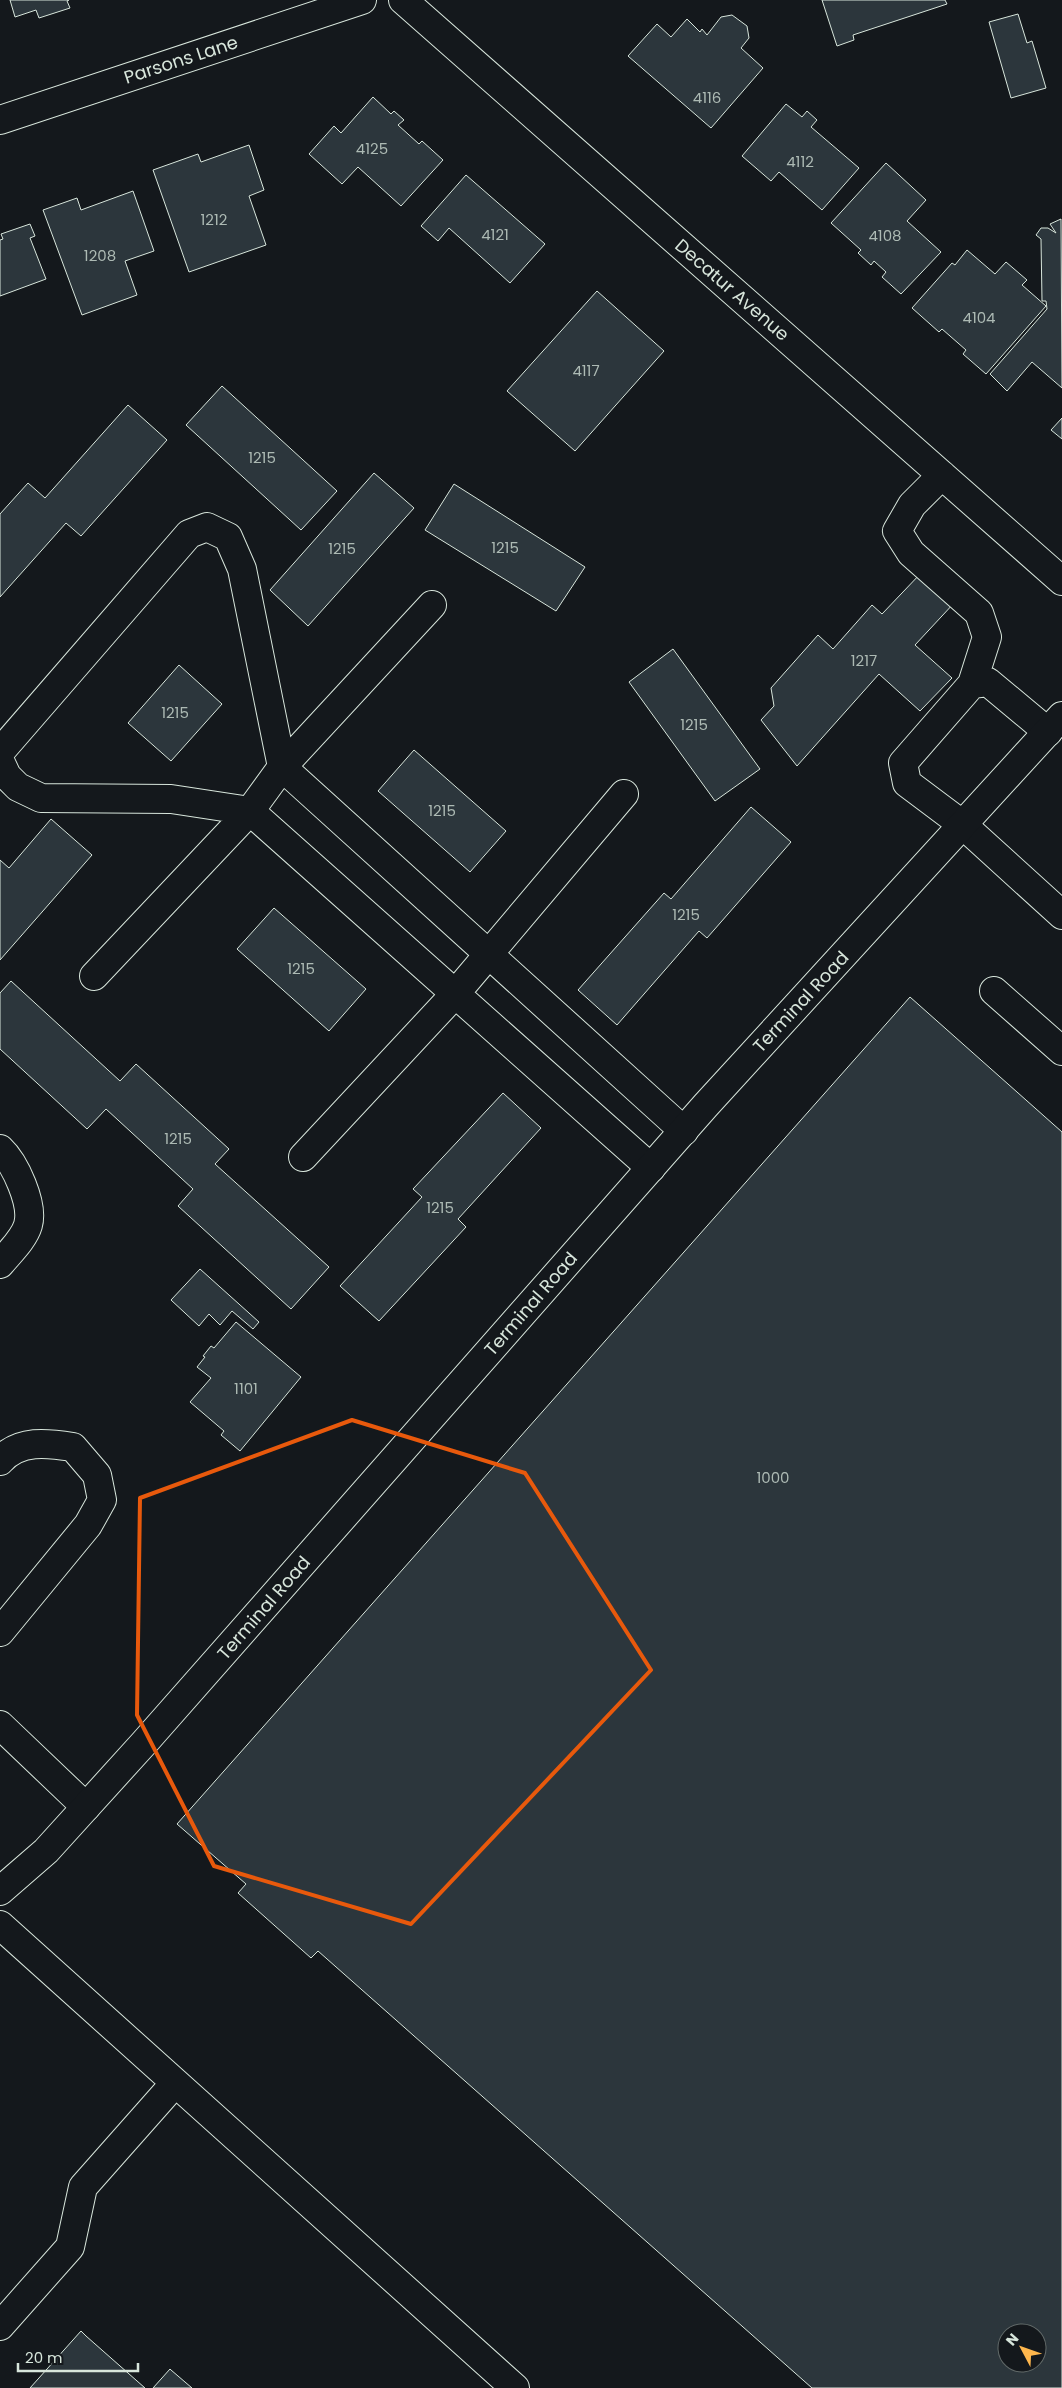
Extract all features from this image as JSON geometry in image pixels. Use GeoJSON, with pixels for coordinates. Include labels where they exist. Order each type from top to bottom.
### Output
{"type":"FeatureCollection","features":[{"type":"Feature","properties":{"kind":"main road","name":"Parsons Lane"},"geometry":{"type":"LineString","coordinates":[[0,120],[362,0]]}},
{"type":"Feature","properties":{"kind":"main road","name":"Decatur Avenue"},"geometry":{"type":"LineString","coordinates":[[403,0],[1062,581]]}},
{"type":"Feature","properties":{"kind":"main road"},"geometry":{"type":"LineString","coordinates":[[942,475],[912,505],[898,531],[911,552],[979,613],[987,637],[972,684],[903,763],[907,783],[963,825],[1062,915]]}},
{"type":"Feature","properties":{"kind":"main road"},"geometry":{"type":"LineString","coordinates":[[0,752],[190,534],[207,527],[228,537],[242,569],[282,768],[684,1131]]}},
{"type":"Feature","properties":{"kind":"main road"},"geometry":{"type":"LineString","coordinates":[[94,976],[250,811],[282,768],[432,605]]}},
{"type":"Feature","properties":{"kind":"main road"},"geometry":{"type":"LineString","coordinates":[[972,684],[988,682],[1055,724]]}},
{"type":"Feature","properties":{"kind":"main road","name":"Terminal Road"},"geometry":{"type":"LineString","coordinates":[[0,1891],[46,1851],[86,1807],[684,1131],[1055,724]]}},
{"type":"Feature","properties":{"kind":"main road"},"geometry":{"type":"LineString","coordinates":[[0,761],[7,776],[18,787],[41,798],[171,799],[250,811],[651,1168]]}},
{"type":"Feature","properties":{"kind":"main road"},"geometry":{"type":"LineString","coordinates":[[303,1157],[455,994],[624,794]]}},
{"type":"Feature","properties":{"kind":"main road"},"geometry":{"type":"LineString","coordinates":[[994,991],[1062,1052]]}},
{"type":"Feature","properties":{"kind":"main road"},"geometry":{"type":"LineString","coordinates":[[0,1150],[6,1155],[26,1192],[28,1225],[14,1248],[0,1264]]}},
{"type":"Feature","properties":{"kind":"main road"},"geometry":{"type":"LineString","coordinates":[[0,1460],[7,1452],[40,1442],[73,1447],[97,1475],[102,1500],[88,1525],[0,1632]]}},
{"type":"Feature","properties":{"kind":"main road"},"geometry":{"type":"LineString","coordinates":[[0,1725],[86,1807]]}},
{"type":"Feature","properties":{"kind":"main road"},"geometry":{"type":"LineString","coordinates":[[0,1925],[515,2388]]}},
{"type":"Feature","properties":{"kind":"main road"},"geometry":{"type":"LineString","coordinates":[[0,2326],[70,2247],[83,2187],[176,2083]]}},
{"type":"Feature","properties":{"kind":"highlighted area"},"geometry":{"type":"Polygon","coordinates":[[[352,1420],[525,1473],[651,1670],[411,1924],[214,1866],[137,1715],[140,1498],[352,1420]]]}},
{"type":"Feature","properties":{"kind":"building"},"geometry":{"type":"Polygon","coordinates":[[[10,0],[69,0],[67,1],[70,8],[39,18],[36,10],[15,17],[10,0]]]}},
{"type":"Feature","properties":{"kind":"building"},"geometry":{"type":"Polygon","coordinates":[[[822,0],[945,0],[947,4],[853,35],[854,40],[837,46],[822,0]]]}},
{"type":"Feature","properties":{"kind":"building"},"geometry":{"type":"Polygon","coordinates":[[[1018,14],[1027,43],[1032,41],[1046,88],[1011,98],[989,22],[1018,14]]]}},
{"type":"Feature","properties":{"kind":"building"},"geometry":{"type":"Polygon","coordinates":[[[732,15],[747,26],[749,38],[741,48],[763,68],[711,128],[628,56],[657,24],[671,37],[687,19],[700,32],[702,29],[707,35],[721,17],[732,15]]]}},
{"type":"Feature","properties":{"kind":"building"},"geometry":{"type":"Polygon","coordinates":[[[373,97],[391,114],[394,111],[404,120],[398,125],[419,144],[422,141],[443,160],[401,206],[358,167],[342,184],[309,154],[334,126],[341,133],[373,97]]]}},
{"type":"Feature","properties":{"kind":"building"},"geometry":{"type":"Polygon","coordinates":[[[786,104],[802,117],[807,111],[817,120],[811,127],[859,168],[822,210],[779,172],[771,181],[742,156],[786,104]]]}},
{"type":"Feature","properties":{"kind":"building"},"geometry":{"type":"Polygon","coordinates":[[[249,145],[264,190],[249,196],[266,245],[189,272],[153,170],[198,154],[201,162],[249,145]]]}},
{"type":"Feature","properties":{"kind":"building"},"geometry":{"type":"Polygon","coordinates":[[[886,163],[926,200],[907,221],[941,252],[901,294],[882,277],[886,272],[874,261],[871,265],[858,253],[861,250],[831,223],[886,163]]]}},
{"type":"Feature","properties":{"kind":"building"},"geometry":{"type":"Polygon","coordinates":[[[466,175],[545,244],[510,283],[449,228],[438,241],[421,226],[466,175]]]}},
{"type":"Feature","properties":{"kind":"building"},"geometry":{"type":"Polygon","coordinates":[[[133,191],[154,251],[125,261],[137,295],[82,315],[43,210],[77,198],[81,210],[133,191]]]}},
{"type":"Feature","properties":{"kind":"building"},"geometry":{"type":"Polygon","coordinates":[[[1061,219],[1062,388],[1032,362],[1007,391],[990,374],[1047,309],[1046,301],[1042,301],[1041,239],[1036,235],[1041,228],[1048,228],[1056,233],[1050,224],[1061,219]]]}},
{"type":"Feature","properties":{"kind":"building"},"geometry":{"type":"Polygon","coordinates":[[[30,224],[35,236],[30,238],[46,279],[0,296],[0,240],[3,239],[1,234],[30,224]]]}},
{"type":"Feature","properties":{"kind":"building"},"geometry":{"type":"Polygon","coordinates":[[[967,250],[995,274],[1006,262],[1027,280],[1022,285],[1046,306],[986,374],[963,354],[966,350],[942,329],[939,332],[912,308],[952,263],[955,265],[967,250]]]}},
{"type":"Feature","properties":{"kind":"building"},"geometry":{"type":"Polygon","coordinates":[[[597,291],[664,351],[575,451],[507,391],[597,291]]]}},
{"type":"Feature","properties":{"kind":"building"},"geometry":{"type":"Polygon","coordinates":[[[222,386],[337,491],[301,530],[186,425],[222,386]]]}},
{"type":"Feature","properties":{"kind":"building"},"geometry":{"type":"Polygon","coordinates":[[[128,405],[167,440],[81,536],[66,523],[0,597],[0,514],[28,483],[45,498],[128,405]]]}},
{"type":"Feature","properties":{"kind":"building"},"geometry":{"type":"Polygon","coordinates":[[[1062,418],[1062,439],[1051,430],[1062,418]]]}},
{"type":"Feature","properties":{"kind":"building"},"geometry":{"type":"Polygon","coordinates":[[[374,473],[414,508],[308,626],[270,590],[374,473]]]}},
{"type":"Feature","properties":{"kind":"building"},"geometry":{"type":"Polygon","coordinates":[[[454,484],[585,567],[556,611],[425,530],[454,484]]]}},
{"type":"Feature","properties":{"kind":"building"},"geometry":{"type":"Polygon","coordinates":[[[922,572],[955,602],[915,645],[952,678],[920,711],[879,674],[797,766],[761,720],[774,706],[771,688],[818,635],[833,649],[872,605],[882,614],[922,572]]]}},
{"type":"Feature","properties":{"kind":"building"},"geometry":{"type":"Polygon","coordinates":[[[673,649],[760,769],[715,801],[629,682],[673,649]]]}},
{"type":"Feature","properties":{"kind":"building"},"geometry":{"type":"Polygon","coordinates":[[[179,665],[222,704],[171,761],[128,723],[179,665]]]}},
{"type":"Feature","properties":{"kind":"building"},"geometry":{"type":"Polygon","coordinates":[[[414,750],[506,831],[470,872],[378,791],[414,750]]]}},
{"type":"Feature","properties":{"kind":"building"},"geometry":{"type":"Polygon","coordinates":[[[751,807],[791,842],[707,938],[699,931],[617,1025],[578,990],[664,893],[671,899],[751,807]]]}},
{"type":"Feature","properties":{"kind":"building"},"geometry":{"type":"Polygon","coordinates":[[[51,819],[92,855],[0,960],[0,860],[9,868],[51,819]]]}},
{"type":"Feature","properties":{"kind":"building"},"geometry":{"type":"Polygon","coordinates":[[[274,908],[366,989],[329,1031],[237,949],[274,908]]]}},
{"type":"Feature","properties":{"kind":"building"},"geometry":{"type":"Polygon","coordinates":[[[11,981],[120,1081],[136,1064],[229,1149],[215,1164],[329,1267],[291,1309],[178,1206],[193,1189],[106,1109],[87,1129],[0,1049],[0,993],[11,981]]]}},
{"type":"Feature","properties":{"kind":"building"},"geometry":{"type":"Polygon","coordinates":[[[910,997],[1062,1132],[1062,2388],[812,2388],[318,1951],[311,1958],[238,1893],[246,1884],[177,1824],[910,997]]]}},
{"type":"Feature","properties":{"kind":"building"},"geometry":{"type":"Polygon","coordinates":[[[503,1093],[541,1128],[458,1219],[466,1227],[379,1321],[340,1286],[422,1197],[413,1189],[503,1093]]]}},
{"type":"Feature","properties":{"kind":"building"},"geometry":{"type":"Polygon","coordinates":[[[200,1269],[259,1322],[253,1329],[232,1311],[220,1325],[209,1314],[199,1326],[171,1300],[200,1269]]]}},
{"type":"Feature","properties":{"kind":"building"},"geometry":{"type":"Polygon","coordinates":[[[236,1322],[301,1377],[240,1451],[221,1435],[224,1431],[190,1402],[211,1378],[197,1367],[205,1357],[203,1356],[211,1346],[214,1348],[236,1322]]]}},
{"type":"Feature","properties":{"kind":"building"},"geometry":{"type":"Polygon","coordinates":[[[81,2331],[86,2336],[145,2388],[30,2388],[81,2331]]]}},
{"type":"Feature","properties":{"kind":"building"},"geometry":{"type":"Polygon","coordinates":[[[171,2370],[192,2388],[153,2388],[171,2370]]]}}]}
